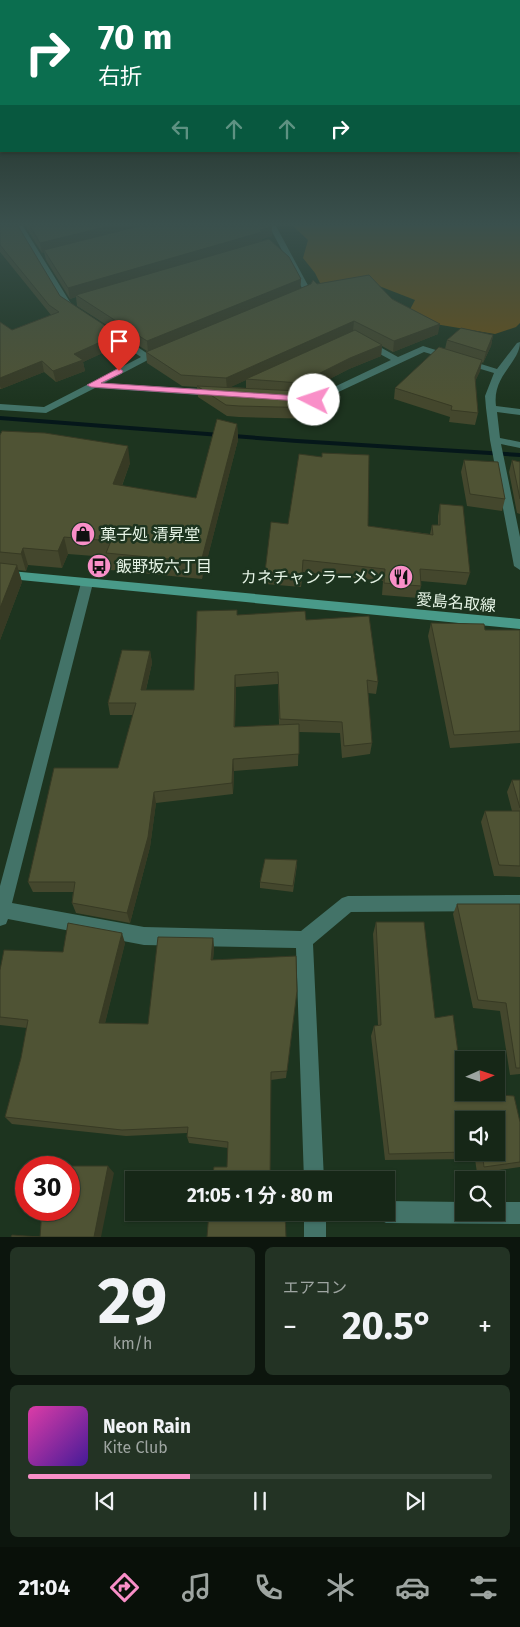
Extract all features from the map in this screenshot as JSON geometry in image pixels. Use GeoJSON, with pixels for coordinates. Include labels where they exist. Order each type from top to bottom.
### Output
{"type":"FeatureCollection","features":[{"type":"Feature","properties":{"kind":"main road","name":"愛島名取線"},"geometry":{"type":"LineString","coordinates":[[0,574],[520,624]]}},
{"type":"Feature","properties":{"kind":"street"},"geometry":{"type":"LineString","coordinates":[[55,284],[67,304],[83,314]]}},
{"type":"Feature","properties":{"kind":"street"},"geometry":{"type":"LineString","coordinates":[[289,298],[307,290],[304,284]]}},
{"type":"Feature","properties":{"kind":"street"},"geometry":{"type":"LineString","coordinates":[[67,304],[76,301]]}},
{"type":"Feature","properties":{"kind":"street"},"geometry":{"type":"LineString","coordinates":[[99,325],[146,357]]}},
{"type":"Feature","properties":{"kind":"street"},"geometry":{"type":"LineString","coordinates":[[363,341],[397,360]]}},
{"type":"Feature","properties":{"kind":"street"},"geometry":{"type":"LineString","coordinates":[[0,407],[46,410],[146,357],[173,346]]}},
{"type":"Feature","properties":{"kind":"street"},"geometry":{"type":"LineString","coordinates":[[520,346],[499,372],[490,396],[495,442],[520,566]]}},
{"type":"Feature","properties":{"kind":"street"},"geometry":{"type":"LineString","coordinates":[[295,398],[314,400],[423,349],[499,372]]}},
{"type":"Feature","properties":{"kind":"street"},"geometry":{"type":"LineString","coordinates":[[91,385],[228,394]]}},
{"type":"Feature","properties":{"kind":"street"},"geometry":{"type":"LineString","coordinates":[[491,408],[520,412]]}},
{"type":"Feature","properties":{"kind":"street"},"geometry":{"type":"LineString","coordinates":[[495,442],[520,445]]}},
{"type":"Feature","properties":{"kind":"street"},"geometry":{"type":"LineString","coordinates":[[87,583],[1,912],[144,936],[304,940],[348,904],[520,903]]}},
{"type":"Feature","properties":{"kind":"street"},"geometry":{"type":"LineString","coordinates":[[304,940],[314,1171]]}},
{"type":"Feature","properties":{"kind":"street"},"geometry":{"type":"LineString","coordinates":[[395,1212],[520,1213]]}},
{"type":"Feature","properties":{"kind":"street"},"geometry":{"type":"LineString","coordinates":[[315,1221],[315,1237]]}},
{"type":"Feature","properties":{"kind":"shaded area"},"geometry":{"type":"Polygon","coordinates":[[[320,284],[520,284],[520,323],[516,327],[495,334],[405,319],[415,300],[379,286],[327,297],[320,284]]]}},
{"type":"Feature","properties":{"kind":"building"},"geometry":{"type":"Polygon","coordinates":[[[32,284],[53,284],[60,296],[118,334],[74,354],[83,360],[53,371],[42,361],[0,378],[0,322],[12,330],[59,312],[49,305],[32,284]]]}},
{"type":"Feature","properties":{"kind":"building"},"geometry":{"type":"Polygon","coordinates":[[[65,284],[83,284],[68,288],[65,284]]]}},
{"type":"Feature","properties":{"kind":"building"},"geometry":{"type":"Polygon","coordinates":[[[115,284],[289,284],[147,341],[76,295],[115,284]]]}},
{"type":"Feature","properties":{"kind":"building"},"geometry":{"type":"Polygon","coordinates":[[[311,284],[377,284],[392,299],[440,324],[394,341],[354,321],[226,378],[181,375],[146,352],[311,284]]]}},
{"type":"Feature","properties":{"kind":"building"},"geometry":{"type":"Polygon","coordinates":[[[461,328],[493,335],[486,352],[447,340],[461,328]]]}},
{"type":"Feature","properties":{"kind":"building"},"geometry":{"type":"Polygon","coordinates":[[[355,330],[382,345],[316,375],[317,382],[313,384],[246,379],[355,330]]]}},
{"type":"Feature","properties":{"kind":"building"},"geometry":{"type":"Polygon","coordinates":[[[439,347],[482,360],[475,377],[478,413],[451,410],[452,406],[395,388],[439,347]]]}},
{"type":"Feature","properties":{"kind":"building"},"geometry":{"type":"Polygon","coordinates":[[[197,386],[318,392],[319,408],[226,405],[197,386]]]}},
{"type":"Feature","properties":{"kind":"building"},"geometry":{"type":"Polygon","coordinates":[[[217,419],[237,424],[201,562],[106,553],[111,541],[64,537],[58,551],[23,548],[21,554],[0,552],[0,435],[2,431],[45,433],[128,446],[113,484],[196,498],[217,419]]]}},
{"type":"Feature","properties":{"kind":"building"},"geometry":{"type":"Polygon","coordinates":[[[322,453],[369,455],[368,526],[433,535],[432,525],[440,525],[440,504],[463,506],[470,573],[420,569],[421,586],[384,583],[385,569],[303,560],[302,575],[265,572],[271,522],[288,524],[299,454],[322,457],[322,453]]]}},
{"type":"Feature","properties":{"kind":"building"},"geometry":{"type":"Polygon","coordinates":[[[464,460],[498,462],[505,499],[470,494],[464,460]]]}},
{"type":"Feature","properties":{"kind":"building"},"geometry":{"type":"Polygon","coordinates":[[[512,460],[520,462],[520,499],[512,460]]]}},
{"type":"Feature","properties":{"kind":"building"},"geometry":{"type":"Polygon","coordinates":[[[0,563],[17,565],[0,608],[0,563]]]}},
{"type":"Feature","properties":{"kind":"building"},"geometry":{"type":"Polygon","coordinates":[[[237,610],[237,615],[305,611],[306,620],[369,616],[378,682],[367,680],[372,743],[344,746],[342,722],[280,719],[278,672],[235,675],[234,727],[299,724],[299,754],[233,759],[232,783],[154,792],[148,837],[127,913],[72,903],[75,882],[28,882],[54,768],[118,768],[136,703],[108,703],[122,650],[150,651],[141,690],[194,690],[197,611],[237,610]]]}},
{"type":"Feature","properties":{"kind":"building"},"geometry":{"type":"Polygon","coordinates":[[[431,623],[484,624],[485,630],[520,630],[520,731],[454,735],[431,623]]]}},
{"type":"Feature","properties":{"kind":"building"},"geometry":{"type":"Polygon","coordinates":[[[512,780],[520,780],[520,808],[512,780]]]}},
{"type":"Feature","properties":{"kind":"building"},"geometry":{"type":"Polygon","coordinates":[[[485,811],[520,811],[520,866],[499,865],[485,811]]]}},
{"type":"Feature","properties":{"kind":"building"},"geometry":{"type":"Polygon","coordinates":[[[265,859],[297,860],[293,886],[260,882],[265,859]]]}},
{"type":"Feature","properties":{"kind":"building"},"geometry":{"type":"Polygon","coordinates":[[[457,904],[520,904],[520,1068],[516,1068],[506,1003],[478,1000],[457,904]]]}},
{"type":"Feature","properties":{"kind":"building"},"geometry":{"type":"Polygon","coordinates":[[[376,922],[424,922],[435,1018],[453,1015],[458,1051],[455,1051],[455,1101],[505,1101],[505,1095],[514,1096],[520,1122],[520,1162],[484,1167],[483,1161],[505,1161],[505,1111],[455,1111],[455,1152],[389,1154],[374,1026],[381,1025],[376,922]]]}},
{"type":"Feature","properties":{"kind":"building"},"geometry":{"type":"Polygon","coordinates":[[[68,923],[122,933],[99,1023],[148,1024],[158,937],[213,938],[211,960],[296,956],[297,991],[287,1071],[271,1072],[270,1171],[213,1171],[214,1167],[227,1167],[228,1142],[187,1137],[188,1127],[122,1130],[5,1117],[21,1058],[28,1020],[0,1017],[0,970],[4,950],[63,952],[68,923]]]}},
{"type":"Feature","properties":{"kind":"building"},"geometry":{"type":"Polygon","coordinates":[[[80,1166],[108,1166],[94,1237],[40,1237],[41,1221],[80,1221],[80,1166]]]}},
{"type":"Feature","properties":{"kind":"building"},"geometry":{"type":"Polygon","coordinates":[[[208,1221],[285,1221],[286,1237],[207,1237],[208,1221]]]}},
{"type":"Feature","properties":{"kind":"building"},"geometry":{"type":"Polygon","coordinates":[[[12,1235],[40,1237],[11,1237],[12,1235]]]}},
{"type":"Feature","properties":{"kind":"waterway"},"geometry":{"type":"LineString","coordinates":[[0,418],[297,441],[520,455]]}},
{"type":"Feature","properties":{"kind":"place","name":"菓子処 清昇堂"},"geometry":{"type":"Point","coordinates":[83,534]}},
{"type":"Feature","properties":{"kind":"place","name":"飯野坂六丁目"},"geometry":{"type":"Point","coordinates":[99,566]}},
{"type":"Feature","properties":{"kind":"place","name":"カネチャンラーメン"},"geometry":{"type":"Point","coordinates":[401,577]}},
{"type":"Feature","properties":{"kind":"route"},"geometry":{"type":"LineString","coordinates":[[119,371],[91,385],[314,400]]}}]}
